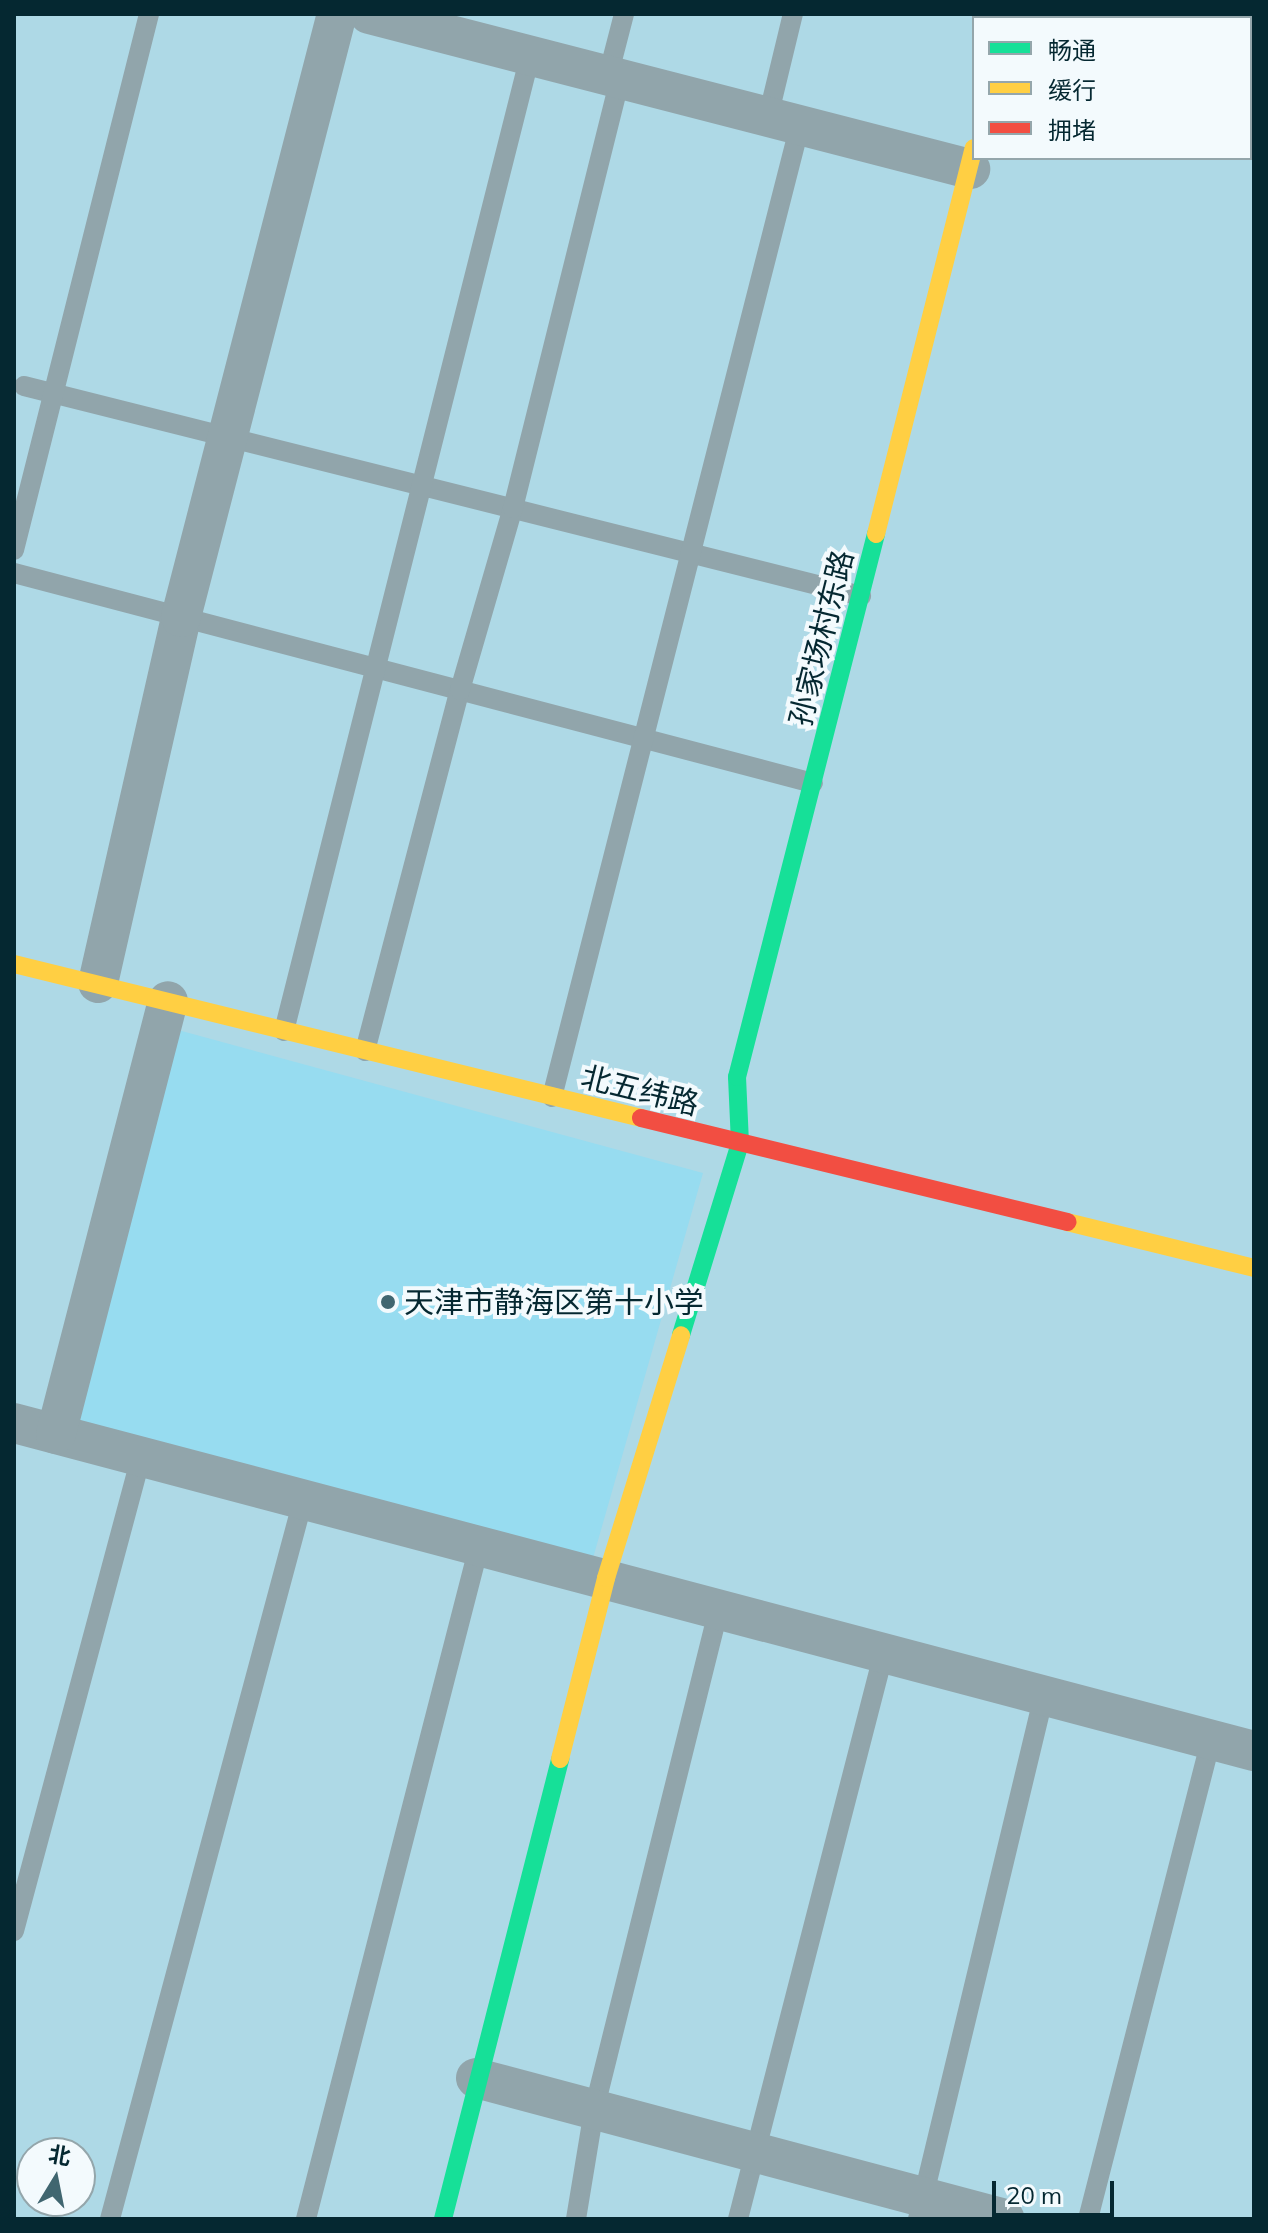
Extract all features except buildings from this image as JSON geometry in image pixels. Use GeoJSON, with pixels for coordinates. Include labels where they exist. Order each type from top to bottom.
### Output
{"type":"FeatureCollection","features":[{"type":"Feature","properties":{"kind":"street"},"geometry":{"type":"LineString","coordinates":[[98,983],[181,617],[337,14]]}},
{"type":"Feature","properties":{"kind":"street"},"geometry":{"type":"LineString","coordinates":[[369,14],[456,25],[530,56],[784,121],[972,159]]}},
{"type":"Feature","properties":{"kind":"street","name":"孙家场村东路"},"geometry":{"type":"LineString","coordinates":[[443,2219],[476,2078],[606,1578],[740,1143],[737,1077],[972,159]]}},
{"type":"Feature","properties":{"kind":"street","name":"北五纬路"},"geometry":{"type":"LineString","coordinates":[[14,964],[1254,1268]]}},
{"type":"Feature","properties":{"kind":"street"},"geometry":{"type":"LineString","coordinates":[[168,1001],[26,1432],[141,1456],[1254,1751]]}},
{"type":"Feature","properties":{"kind":"street"},"geometry":{"type":"LineString","coordinates":[[476,2078],[755,2153],[920,2208],[1005,2219]]}},
{"type":"Feature","properties":{"kind":"lane"},"geometry":{"type":"LineString","coordinates":[[14,550],[149,14]]}},
{"type":"Feature","properties":{"kind":"lane"},"geometry":{"type":"LineString","coordinates":[[365,1051],[460,690],[513,508],[614,77],[624,14]]}},
{"type":"Feature","properties":{"kind":"lane"},"geometry":{"type":"LineString","coordinates":[[552,1097],[691,553],[784,121],[793,14]]}},
{"type":"Feature","properties":{"kind":"lane"},"geometry":{"type":"LineString","coordinates":[[284,1031],[530,56]]}},
{"type":"Feature","properties":{"kind":"lane"},"geometry":{"type":"LineString","coordinates":[[24,386],[861,596]]}},
{"type":"Feature","properties":{"kind":"lane"},"geometry":{"type":"LineString","coordinates":[[14,573],[813,783]]}},
{"type":"Feature","properties":{"kind":"lane"},"geometry":{"type":"LineString","coordinates":[[14,1931],[141,1456]]}},
{"type":"Feature","properties":{"kind":"lane"},"geometry":{"type":"LineString","coordinates":[[110,2219],[303,1500]]}},
{"type":"Feature","properties":{"kind":"lane"},"geometry":{"type":"LineString","coordinates":[[306,2219],[479,1546]]}},
{"type":"Feature","properties":{"kind":"lane"},"geometry":{"type":"LineString","coordinates":[[576,2219],[594,2110],[719,1608]]}},
{"type":"Feature","properties":{"kind":"lane"},"geometry":{"type":"LineString","coordinates":[[738,2219],[884,1652]]}},
{"type":"Feature","properties":{"kind":"lane"},"geometry":{"type":"LineString","coordinates":[[920,2208],[1044,1695]]}},
{"type":"Feature","properties":{"kind":"lane"},"geometry":{"type":"LineString","coordinates":[[1088,2219],[1211,1739]]}},
{"type":"Feature","properties":{"kind":"shaded area","name":"天津市静海区第十小学"},"geometry":{"type":"Polygon","coordinates":[[[178,1030],[703,1173],[591,1565],[77,1431],[178,1030]]]}},
{"type":"Feature","properties":{"kind":"traffic: fast"},"geometry":{"type":"LineString","coordinates":[[681,1335],[740,1143],[737,1077],[876,534]]}},
{"type":"Feature","properties":{"kind":"traffic: fast"},"geometry":{"type":"LineString","coordinates":[[443,2219],[560,1759]]}},
{"type":"Feature","properties":{"kind":"traffic: slow"},"geometry":{"type":"LineString","coordinates":[[876,534],[972,156]]}},
{"type":"Feature","properties":{"kind":"traffic: slow"},"geometry":{"type":"LineString","coordinates":[[14,964],[641,1118]]}},
{"type":"Feature","properties":{"kind":"traffic: slow"},"geometry":{"type":"LineString","coordinates":[[1067,1222],[1254,1268]]}},
{"type":"Feature","properties":{"kind":"traffic: slow"},"geometry":{"type":"LineString","coordinates":[[560,1759],[606,1578],[681,1335]]}},
{"type":"Feature","properties":{"kind":"traffic: jam"},"geometry":{"type":"LineString","coordinates":[[641,1118],[1067,1222]]}},
{"type":"Feature","properties":{"kind":"place","name":"天津市静海区第十小学"},"geometry":{"type":"Point","coordinates":[388,1302]}}]}
